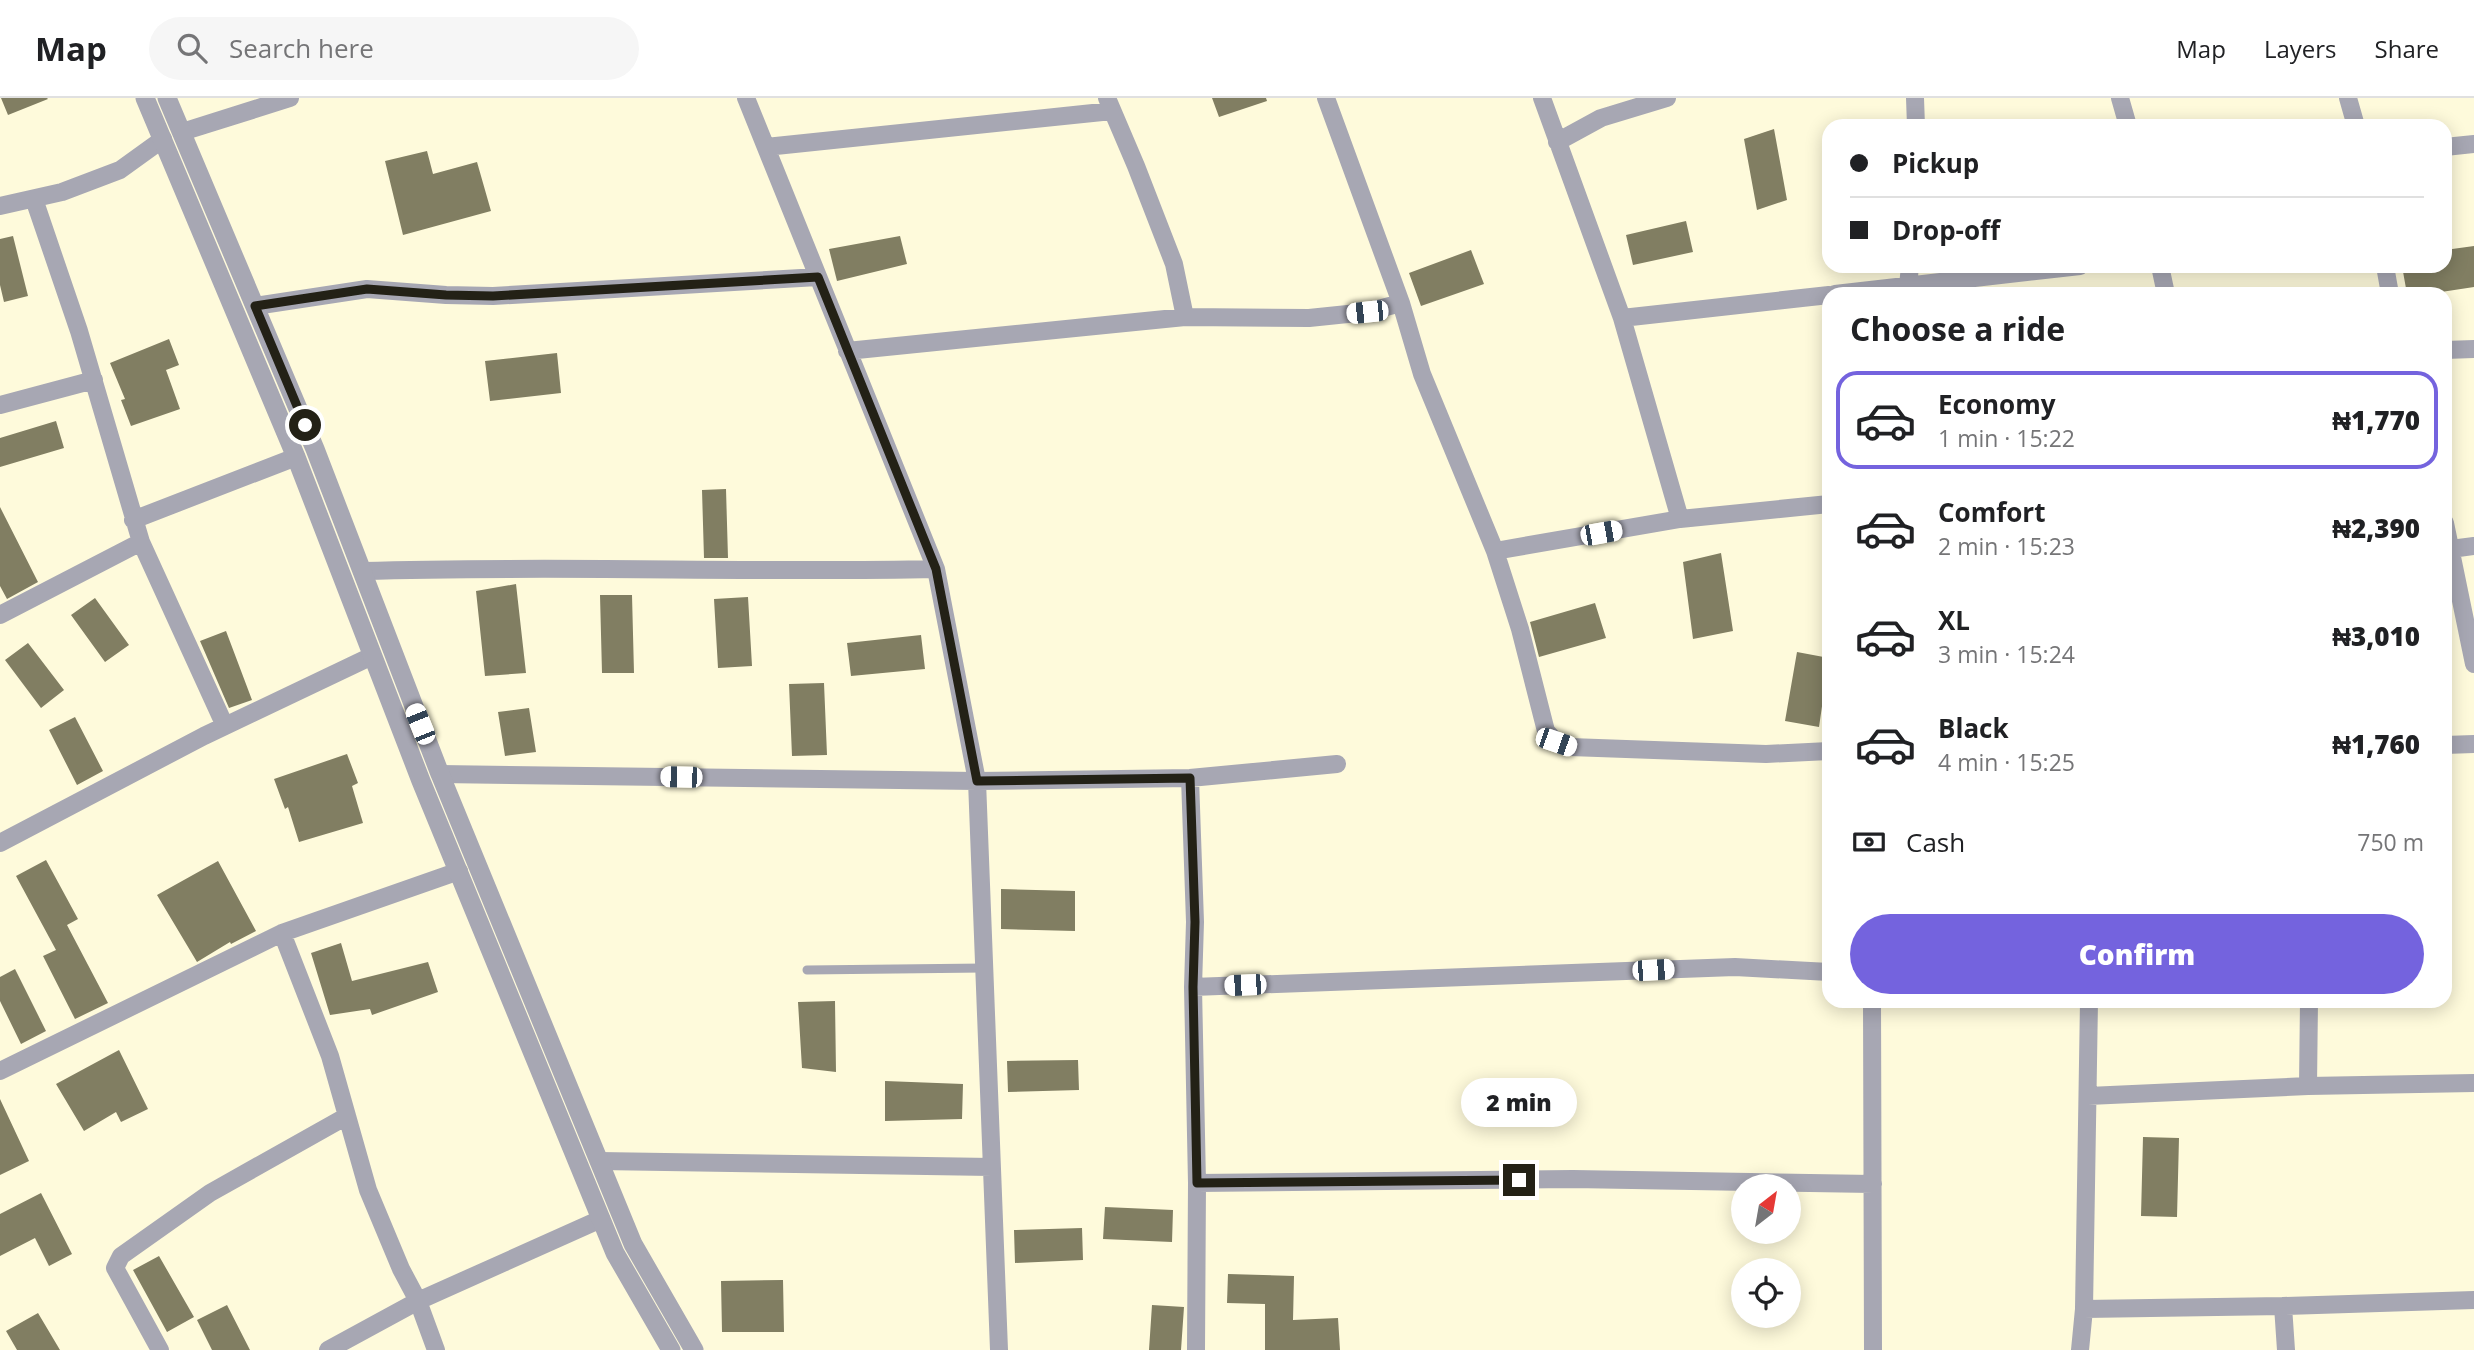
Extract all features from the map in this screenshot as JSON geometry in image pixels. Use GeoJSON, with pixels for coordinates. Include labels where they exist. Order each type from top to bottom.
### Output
{"type":"FeatureCollection","features":[{"type":"Feature","properties":{"kind":"street"},"geometry":{"type":"LineString","coordinates":[[145,98],[296,457],[372,656],[615,1253],[671,1350]]}},
{"type":"Feature","properties":{"kind":"street"},"geometry":{"type":"LineString","coordinates":[[167,98],[363,571],[390,649],[440,774],[633,1244],[694,1350]]}},
{"type":"Feature","properties":{"kind":"street"},"geometry":{"type":"LineString","coordinates":[[182,132],[290,98]]}},
{"type":"Feature","properties":{"kind":"street"},"geometry":{"type":"LineString","coordinates":[[747,98],[936,569],[977,781],[999,1350]]}},
{"type":"Feature","properties":{"kind":"street"},"geometry":{"type":"LineString","coordinates":[[1326,98],[1401,303],[1422,374],[1495,551],[1520,629],[1546,732],[1556,742],[1570,747],[1766,754],[1822,751]]}},
{"type":"Feature","properties":{"kind":"street"},"geometry":{"type":"LineString","coordinates":[[1542,98],[1622,318],[1680,519]]}},
{"type":"Feature","properties":{"kind":"street"},"geometry":{"type":"LineString","coordinates":[[1557,142],[1601,118],[1667,98]]}},
{"type":"Feature","properties":{"kind":"street"},"geometry":{"type":"LineString","coordinates":[[1915,98],[1916,119]]}},
{"type":"Feature","properties":{"kind":"street"},"geometry":{"type":"LineString","coordinates":[[2120,98],[2126,119]]}},
{"type":"Feature","properties":{"kind":"street"},"geometry":{"type":"LineString","coordinates":[[2348,98],[2354,119]]}},
{"type":"Feature","properties":{"kind":"street"},"geometry":{"type":"LineString","coordinates":[[766,147],[1110,104],[1174,264],[1185,317]]}},
{"type":"Feature","properties":{"kind":"street"},"geometry":{"type":"LineString","coordinates":[[0,206],[62,192],[120,170],[163,139]]}},
{"type":"Feature","properties":{"kind":"street"},"geometry":{"type":"LineString","coordinates":[[2452,146],[2474,144]]}},
{"type":"Feature","properties":{"kind":"street"},"geometry":{"type":"LineString","coordinates":[[34,198],[94,380],[133,520],[225,726]]}},
{"type":"Feature","properties":{"kind":"street"},"geometry":{"type":"LineString","coordinates":[[1908,286],[1909,273]]}},
{"type":"Feature","properties":{"kind":"street"},"geometry":{"type":"LineString","coordinates":[[1899,287],[2020,273]]}},
{"type":"Feature","properties":{"kind":"street"},"geometry":{"type":"LineString","coordinates":[[255,306],[367,289],[493,296],[818,277]]}},
{"type":"Feature","properties":{"kind":"street"},"geometry":{"type":"LineString","coordinates":[[1622,318],[1822,296]]}},
{"type":"Feature","properties":{"kind":"street"},"geometry":{"type":"LineString","coordinates":[[847,351],[1185,317],[1309,318],[1367,312],[1401,303]]}},
{"type":"Feature","properties":{"kind":"street"},"geometry":{"type":"LineString","coordinates":[[2452,350],[2474,349]]}},
{"type":"Feature","properties":{"kind":"street"},"geometry":{"type":"LineString","coordinates":[[0,405],[94,380]]}},
{"type":"Feature","properties":{"kind":"street"},"geometry":{"type":"LineString","coordinates":[[133,520],[296,457]]}},
{"type":"Feature","properties":{"kind":"street"},"geometry":{"type":"LineString","coordinates":[[1495,551],[1680,519],[1822,505]]}},
{"type":"Feature","properties":{"kind":"street"},"geometry":{"type":"LineString","coordinates":[[0,615],[141,542]]}},
{"type":"Feature","properties":{"kind":"street"},"geometry":{"type":"LineString","coordinates":[[2452,548],[2474,546]]}},
{"type":"Feature","properties":{"kind":"street"},"geometry":{"type":"LineString","coordinates":[[2452,553],[2474,664]]}},
{"type":"Feature","properties":{"kind":"street"},"geometry":{"type":"LineString","coordinates":[[363,571],[448,568],[815,572],[936,569]]}},
{"type":"Feature","properties":{"kind":"street"},"geometry":{"type":"LineString","coordinates":[[0,843],[225,726],[372,656]]}},
{"type":"Feature","properties":{"kind":"street"},"geometry":{"type":"LineString","coordinates":[[2452,745],[2474,744]]}},
{"type":"Feature","properties":{"kind":"street"},"geometry":{"type":"LineString","coordinates":[[440,774],[977,781],[1190,778],[1337,764]]}},
{"type":"Feature","properties":{"kind":"street"},"geometry":{"type":"LineString","coordinates":[[1190,778],[1195,922],[1193,987],[1197,1183],[1196,1350]]}},
{"type":"Feature","properties":{"kind":"street"},"geometry":{"type":"LineString","coordinates":[[0,1071],[282,933],[459,872]]}},
{"type":"Feature","properties":{"kind":"street"},"geometry":{"type":"LineString","coordinates":[[282,933],[330,1056],[368,1190],[401,1269],[418,1301],[436,1350]]}},
{"type":"Feature","properties":{"kind":"street"},"geometry":{"type":"LineString","coordinates":[[1193,987],[1735,967],[1822,972]]}},
{"type":"Feature","properties":{"kind":"street"},"geometry":{"type":"LineString","coordinates":[[1872,1008],[1873,1350]]}},
{"type":"Feature","properties":{"kind":"street"},"geometry":{"type":"LineString","coordinates":[[2080,1350],[2084,1309],[2089,1008]]}},
{"type":"Feature","properties":{"kind":"street"},"geometry":{"type":"LineString","coordinates":[[2308,1086],[2309,1008]]}},
{"type":"Feature","properties":{"kind":"street"},"geometry":{"type":"LineString","coordinates":[[2088,1096],[2308,1086],[2474,1083]]}},
{"type":"Feature","properties":{"kind":"street"},"geometry":{"type":"LineString","coordinates":[[160,1350],[115,1268],[121,1256],[210,1193],[347,1116]]}},
{"type":"Feature","properties":{"kind":"street"},"geometry":{"type":"LineString","coordinates":[[599,1161],[992,1167]]}},
{"type":"Feature","properties":{"kind":"street"},"geometry":{"type":"LineString","coordinates":[[1197,1183],[1573,1179],[1873,1184]]}},
{"type":"Feature","properties":{"kind":"street"},"geometry":{"type":"LineString","coordinates":[[328,1350],[418,1301],[601,1219]]}},
{"type":"Feature","properties":{"kind":"street"},"geometry":{"type":"LineString","coordinates":[[2084,1309],[2474,1300]]}},
{"type":"Feature","properties":{"kind":"street"},"geometry":{"type":"LineString","coordinates":[[2283,1306],[2286,1350]]}},
{"type":"Feature","properties":{"kind":"lane"},"geometry":{"type":"LineString","coordinates":[[807,970],[984,968]]}},
{"type":"Feature","properties":{"kind":"building"},"geometry":{"type":"Polygon","coordinates":[[[1,98],[47,98],[48,99],[8,115],[1,98]]]}},
{"type":"Feature","properties":{"kind":"building"},"geometry":{"type":"Polygon","coordinates":[[[1212,98],[1266,98],[1267,101],[1219,117],[1212,98]]]}},
{"type":"Feature","properties":{"kind":"building"},"geometry":{"type":"Polygon","coordinates":[[[1774,129],[1787,200],[1757,210],[1744,139],[1774,129]]]}},
{"type":"Feature","properties":{"kind":"building"},"geometry":{"type":"Polygon","coordinates":[[[427,151],[433,174],[477,162],[491,211],[403,235],[385,161],[427,151]]]}},
{"type":"Feature","properties":{"kind":"building"},"geometry":{"type":"Polygon","coordinates":[[[1686,221],[1693,252],[1633,265],[1626,235],[1686,221]]]}},
{"type":"Feature","properties":{"kind":"building"},"geometry":{"type":"Polygon","coordinates":[[[13,236],[28,296],[4,302],[0,285],[0,239],[13,236]]]}},
{"type":"Feature","properties":{"kind":"building"},"geometry":{"type":"Polygon","coordinates":[[[900,236],[907,264],[837,281],[829,249],[900,236]]]}},
{"type":"Feature","properties":{"kind":"building"},"geometry":{"type":"Polygon","coordinates":[[[2474,246],[2474,287],[2452,290],[2452,287],[2406,287],[2403,273],[2452,273],[2452,249],[2474,246]]]}},
{"type":"Feature","properties":{"kind":"building"},"geometry":{"type":"Polygon","coordinates":[[[1471,250],[1484,284],[1421,306],[1409,273],[1471,250]]]}},
{"type":"Feature","properties":{"kind":"building"},"geometry":{"type":"Polygon","coordinates":[[[169,339],[179,365],[166,370],[180,409],[131,426],[121,400],[125,399],[110,363],[169,339]]]}},
{"type":"Feature","properties":{"kind":"building"},"geometry":{"type":"Polygon","coordinates":[[[557,353],[561,393],[490,401],[485,361],[557,353]]]}},
{"type":"Feature","properties":{"kind":"building"},"geometry":{"type":"Polygon","coordinates":[[[56,421],[64,448],[0,467],[0,438],[56,421]]]}},
{"type":"Feature","properties":{"kind":"building"},"geometry":{"type":"Polygon","coordinates":[[[726,489],[728,558],[704,558],[702,490],[726,489]]]}},
{"type":"Feature","properties":{"kind":"building"},"geometry":{"type":"Polygon","coordinates":[[[0,507],[38,582],[7,599],[0,586],[0,507]]]}},
{"type":"Feature","properties":{"kind":"building"},"geometry":{"type":"Polygon","coordinates":[[[1721,553],[1733,631],[1693,639],[1683,562],[1721,553]]]}},
{"type":"Feature","properties":{"kind":"building"},"geometry":{"type":"Polygon","coordinates":[[[516,584],[526,673],[485,676],[476,591],[516,584]]]}},
{"type":"Feature","properties":{"kind":"building"},"geometry":{"type":"Polygon","coordinates":[[[600,595],[632,595],[634,673],[602,673],[600,595]]]}},
{"type":"Feature","properties":{"kind":"building"},"geometry":{"type":"Polygon","coordinates":[[[748,597],[752,666],[718,668],[714,599],[748,597]]]}},
{"type":"Feature","properties":{"kind":"building"},"geometry":{"type":"Polygon","coordinates":[[[95,598],[129,645],[105,662],[71,615],[95,598]]]}},
{"type":"Feature","properties":{"kind":"building"},"geometry":{"type":"Polygon","coordinates":[[[1595,603],[1606,638],[1539,657],[1530,622],[1595,603]]]}},
{"type":"Feature","properties":{"kind":"building"},"geometry":{"type":"Polygon","coordinates":[[[226,631],[252,700],[229,708],[200,641],[226,631]]]}},
{"type":"Feature","properties":{"kind":"building"},"geometry":{"type":"Polygon","coordinates":[[[921,635],[925,669],[851,676],[847,643],[921,635]]]}},
{"type":"Feature","properties":{"kind":"building"},"geometry":{"type":"Polygon","coordinates":[[[28,643],[64,690],[41,708],[5,660],[28,643]]]}},
{"type":"Feature","properties":{"kind":"building"},"geometry":{"type":"Polygon","coordinates":[[[1797,652],[1822,657],[1822,706],[1819,727],[1785,721],[1797,652]]]}},
{"type":"Feature","properties":{"kind":"building"},"geometry":{"type":"Polygon","coordinates":[[[824,683],[827,755],[792,756],[789,684],[824,683]]]}},
{"type":"Feature","properties":{"kind":"building"},"geometry":{"type":"Polygon","coordinates":[[[529,708],[536,752],[505,756],[498,712],[529,708]]]}},
{"type":"Feature","properties":{"kind":"building"},"geometry":{"type":"Polygon","coordinates":[[[75,717],[103,771],[77,785],[49,730],[75,717]]]}},
{"type":"Feature","properties":{"kind":"building"},"geometry":{"type":"Polygon","coordinates":[[[347,754],[358,783],[352,786],[363,823],[299,842],[288,807],[285,809],[274,779],[347,754]]]}},
{"type":"Feature","properties":{"kind":"building"},"geometry":{"type":"Polygon","coordinates":[[[46,860],[78,919],[67,925],[108,1003],[75,1019],[43,956],[56,950],[16,876],[46,860]]]}},
{"type":"Feature","properties":{"kind":"building"},"geometry":{"type":"Polygon","coordinates":[[[218,861],[256,931],[231,944],[230,942],[197,962],[157,895],[218,861]]]}},
{"type":"Feature","properties":{"kind":"building"},"geometry":{"type":"Polygon","coordinates":[[[1001,889],[1075,891],[1075,931],[1001,929],[1001,889]]]}},
{"type":"Feature","properties":{"kind":"building"},"geometry":{"type":"Polygon","coordinates":[[[341,943],[352,981],[428,962],[438,992],[372,1015],[370,1009],[330,1015],[311,953],[341,943]]]}},
{"type":"Feature","properties":{"kind":"building"},"geometry":{"type":"Polygon","coordinates":[[[15,969],[46,1031],[21,1044],[0,1001],[0,977],[15,969]]]}},
{"type":"Feature","properties":{"kind":"building"},"geometry":{"type":"Polygon","coordinates":[[[835,1001],[836,1072],[802,1068],[798,1002],[835,1001]]]}},
{"type":"Feature","properties":{"kind":"building"},"geometry":{"type":"Polygon","coordinates":[[[119,1050],[148,1109],[121,1122],[116,1112],[84,1131],[56,1084],[119,1050]]]}},
{"type":"Feature","properties":{"kind":"building"},"geometry":{"type":"Polygon","coordinates":[[[1078,1060],[1079,1090],[1008,1092],[1007,1061],[1078,1060]]]}},
{"type":"Feature","properties":{"kind":"building"},"geometry":{"type":"Polygon","coordinates":[[[885,1081],[963,1084],[962,1119],[885,1121],[885,1081]]]}},
{"type":"Feature","properties":{"kind":"building"},"geometry":{"type":"Polygon","coordinates":[[[0,1099],[29,1161],[0,1175],[0,1099]]]}},
{"type":"Feature","properties":{"kind":"building"},"geometry":{"type":"Polygon","coordinates":[[[2143,1137],[2179,1138],[2177,1217],[2141,1216],[2143,1137]]]}},
{"type":"Feature","properties":{"kind":"building"},"geometry":{"type":"Polygon","coordinates":[[[41,1193],[72,1254],[49,1266],[35,1238],[0,1256],[0,1214],[41,1193]]]}},
{"type":"Feature","properties":{"kind":"building"},"geometry":{"type":"Polygon","coordinates":[[[1105,1207],[1173,1210],[1172,1242],[1103,1239],[1105,1207]]]}},
{"type":"Feature","properties":{"kind":"building"},"geometry":{"type":"Polygon","coordinates":[[[1082,1228],[1083,1260],[1015,1263],[1014,1230],[1082,1228]]]}},
{"type":"Feature","properties":{"kind":"building"},"geometry":{"type":"Polygon","coordinates":[[[159,1256],[194,1317],[167,1332],[133,1270],[159,1256]]]}},
{"type":"Feature","properties":{"kind":"building"},"geometry":{"type":"Polygon","coordinates":[[[1228,1274],[1294,1276],[1293,1320],[1338,1318],[1340,1350],[1265,1350],[1265,1304],[1227,1303],[1228,1274]]]}},
{"type":"Feature","properties":{"kind":"building"},"geometry":{"type":"Polygon","coordinates":[[[783,1280],[784,1332],[722,1332],[721,1281],[783,1280]]]}},
{"type":"Feature","properties":{"kind":"building"},"geometry":{"type":"Polygon","coordinates":[[[227,1305],[250,1350],[212,1350],[197,1320],[227,1305]]]}},
{"type":"Feature","properties":{"kind":"building"},"geometry":{"type":"Polygon","coordinates":[[[1152,1305],[1184,1307],[1181,1350],[1149,1350],[1152,1305]]]}},
{"type":"Feature","properties":{"kind":"building"},"geometry":{"type":"Polygon","coordinates":[[[38,1313],[60,1350],[17,1350],[6,1331],[38,1313]]]}},
{"type":"Feature","properties":{"kind":"route"},"geometry":{"type":"LineString","coordinates":[[305,425],[255,306],[367,289],[493,296],[818,277],[936,569],[977,781],[1190,778],[1195,922],[1193,987],[1197,1183],[1519,1180]]}}]}
